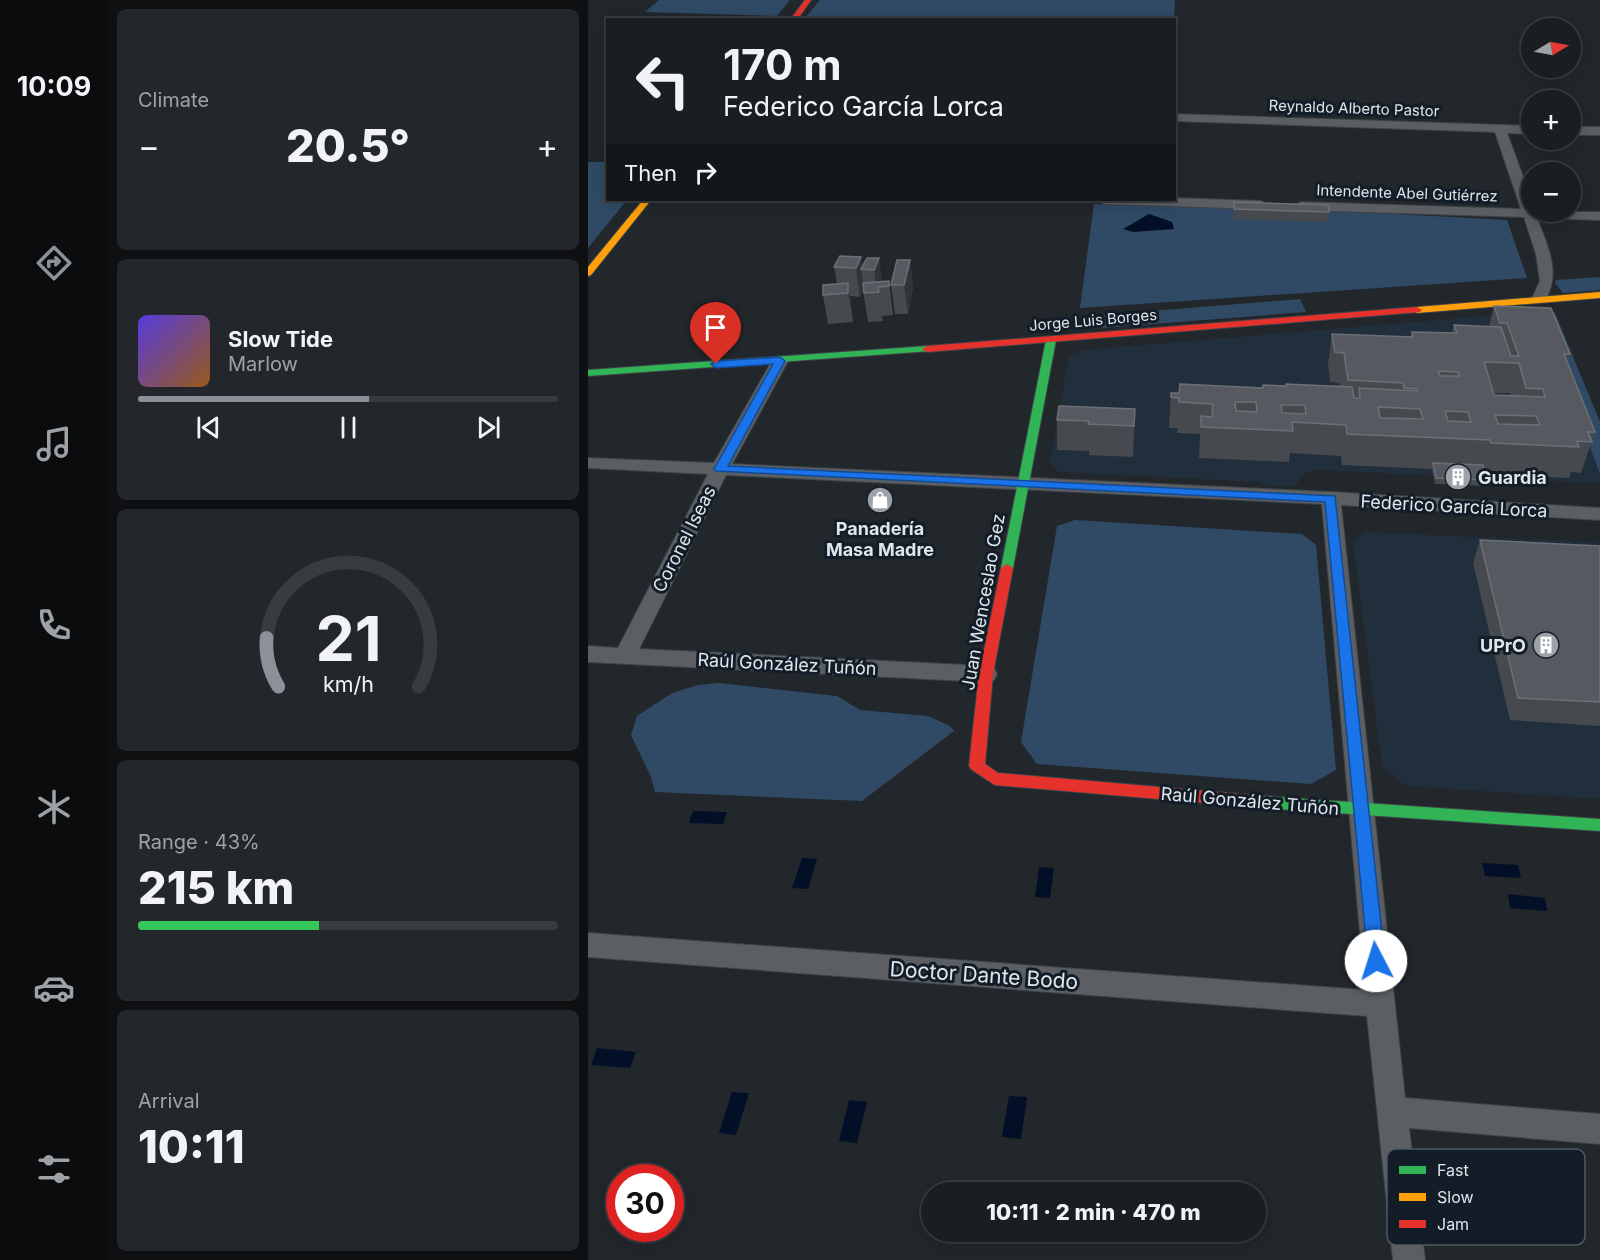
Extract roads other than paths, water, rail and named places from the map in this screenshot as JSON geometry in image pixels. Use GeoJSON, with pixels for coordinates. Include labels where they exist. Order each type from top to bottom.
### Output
{"type":"FeatureCollection","features":[{"type":"Feature","properties":{"kind":"street"},"geometry":{"type":"LineString","coordinates":[[794,18],[808,0]]}},
{"type":"Feature","properties":{"kind":"street","name":"Reynaldo Alberto Pastor"},"geometry":{"type":"LineString","coordinates":[[1176,117],[1521,130]]}},
{"type":"Feature","properties":{"kind":"street"},"geometry":{"type":"LineString","coordinates":[[1500,129],[1521,187]]}},
{"type":"Feature","properties":{"kind":"street"},"geometry":{"type":"LineString","coordinates":[[1581,131],[1600,131]]}},
{"type":"Feature","properties":{"kind":"street"},"geometry":{"type":"LineString","coordinates":[[588,273],[646,201]]}},
{"type":"Feature","properties":{"kind":"street","name":"Intendente Abel Gutiérrez"},"geometry":{"type":"LineString","coordinates":[[1133,201],[1521,214]]}},
{"type":"Feature","properties":{"kind":"street","name":"Intendente Abel Gutiérrez"},"geometry":{"type":"LineString","coordinates":[[1581,215],[1600,216]]}},
{"type":"Feature","properties":{"kind":"street"},"geometry":{"type":"LineString","coordinates":[[1534,222],[1544,254],[1547,281],[1539,299]]}},
{"type":"Feature","properties":{"kind":"street","name":"Jorge Luis Borges"},"geometry":{"type":"LineString","coordinates":[[588,373],[780,361],[1600,295]]}},
{"type":"Feature","properties":{"kind":"street","name":"Juan Wenceslao Gez"},"geometry":{"type":"LineString","coordinates":[[977,766],[986,674],[1051,340]]}},
{"type":"Feature","properties":{"kind":"street","name":"Coronel Iseas"},"geometry":{"type":"LineString","coordinates":[[625,656],[720,469],[780,361]]}},
{"type":"Feature","properties":{"kind":"street","name":"Federico García Lorca"},"geometry":{"type":"LineString","coordinates":[[588,462],[1330,498],[1600,514]]}},
{"type":"Feature","properties":{"kind":"street"},"geometry":{"type":"LineString","coordinates":[[1330,498],[1380,1004],[1397,1149]]}},
{"type":"Feature","properties":{"kind":"street","name":"Raúl González Tuñón"},"geometry":{"type":"LineString","coordinates":[[588,654],[986,674]]}},
{"type":"Feature","properties":{"kind":"street","name":"Raúl González Tuñón"},"geometry":{"type":"LineString","coordinates":[[977,766],[995,779],[1362,810],[1600,825]]}},
{"type":"Feature","properties":{"kind":"street","name":"Doctor Dante Bodo"},"geometry":{"type":"LineString","coordinates":[[588,945],[1380,1004]]}},
{"type":"Feature","properties":{"kind":"street"},"geometry":{"type":"LineString","coordinates":[[1393,1112],[1600,1129]]}},
{"type":"Feature","properties":{"kind":"street"},"geometry":{"type":"LineString","coordinates":[[1407,1245],[1409,1260]]}},
{"type":"Feature","properties":{"kind":"place","name":"Guardia"},"geometry":{"type":"Point","coordinates":[1458,477]}},
{"type":"Feature","properties":{"kind":"place","name":"Panadería Masa Madre"},"geometry":{"type":"Point","coordinates":[880,500]}},
{"type":"Feature","properties":{"kind":"place","name":"UPrO"},"geometry":{"type":"Point","coordinates":[1546,645]}}]}
